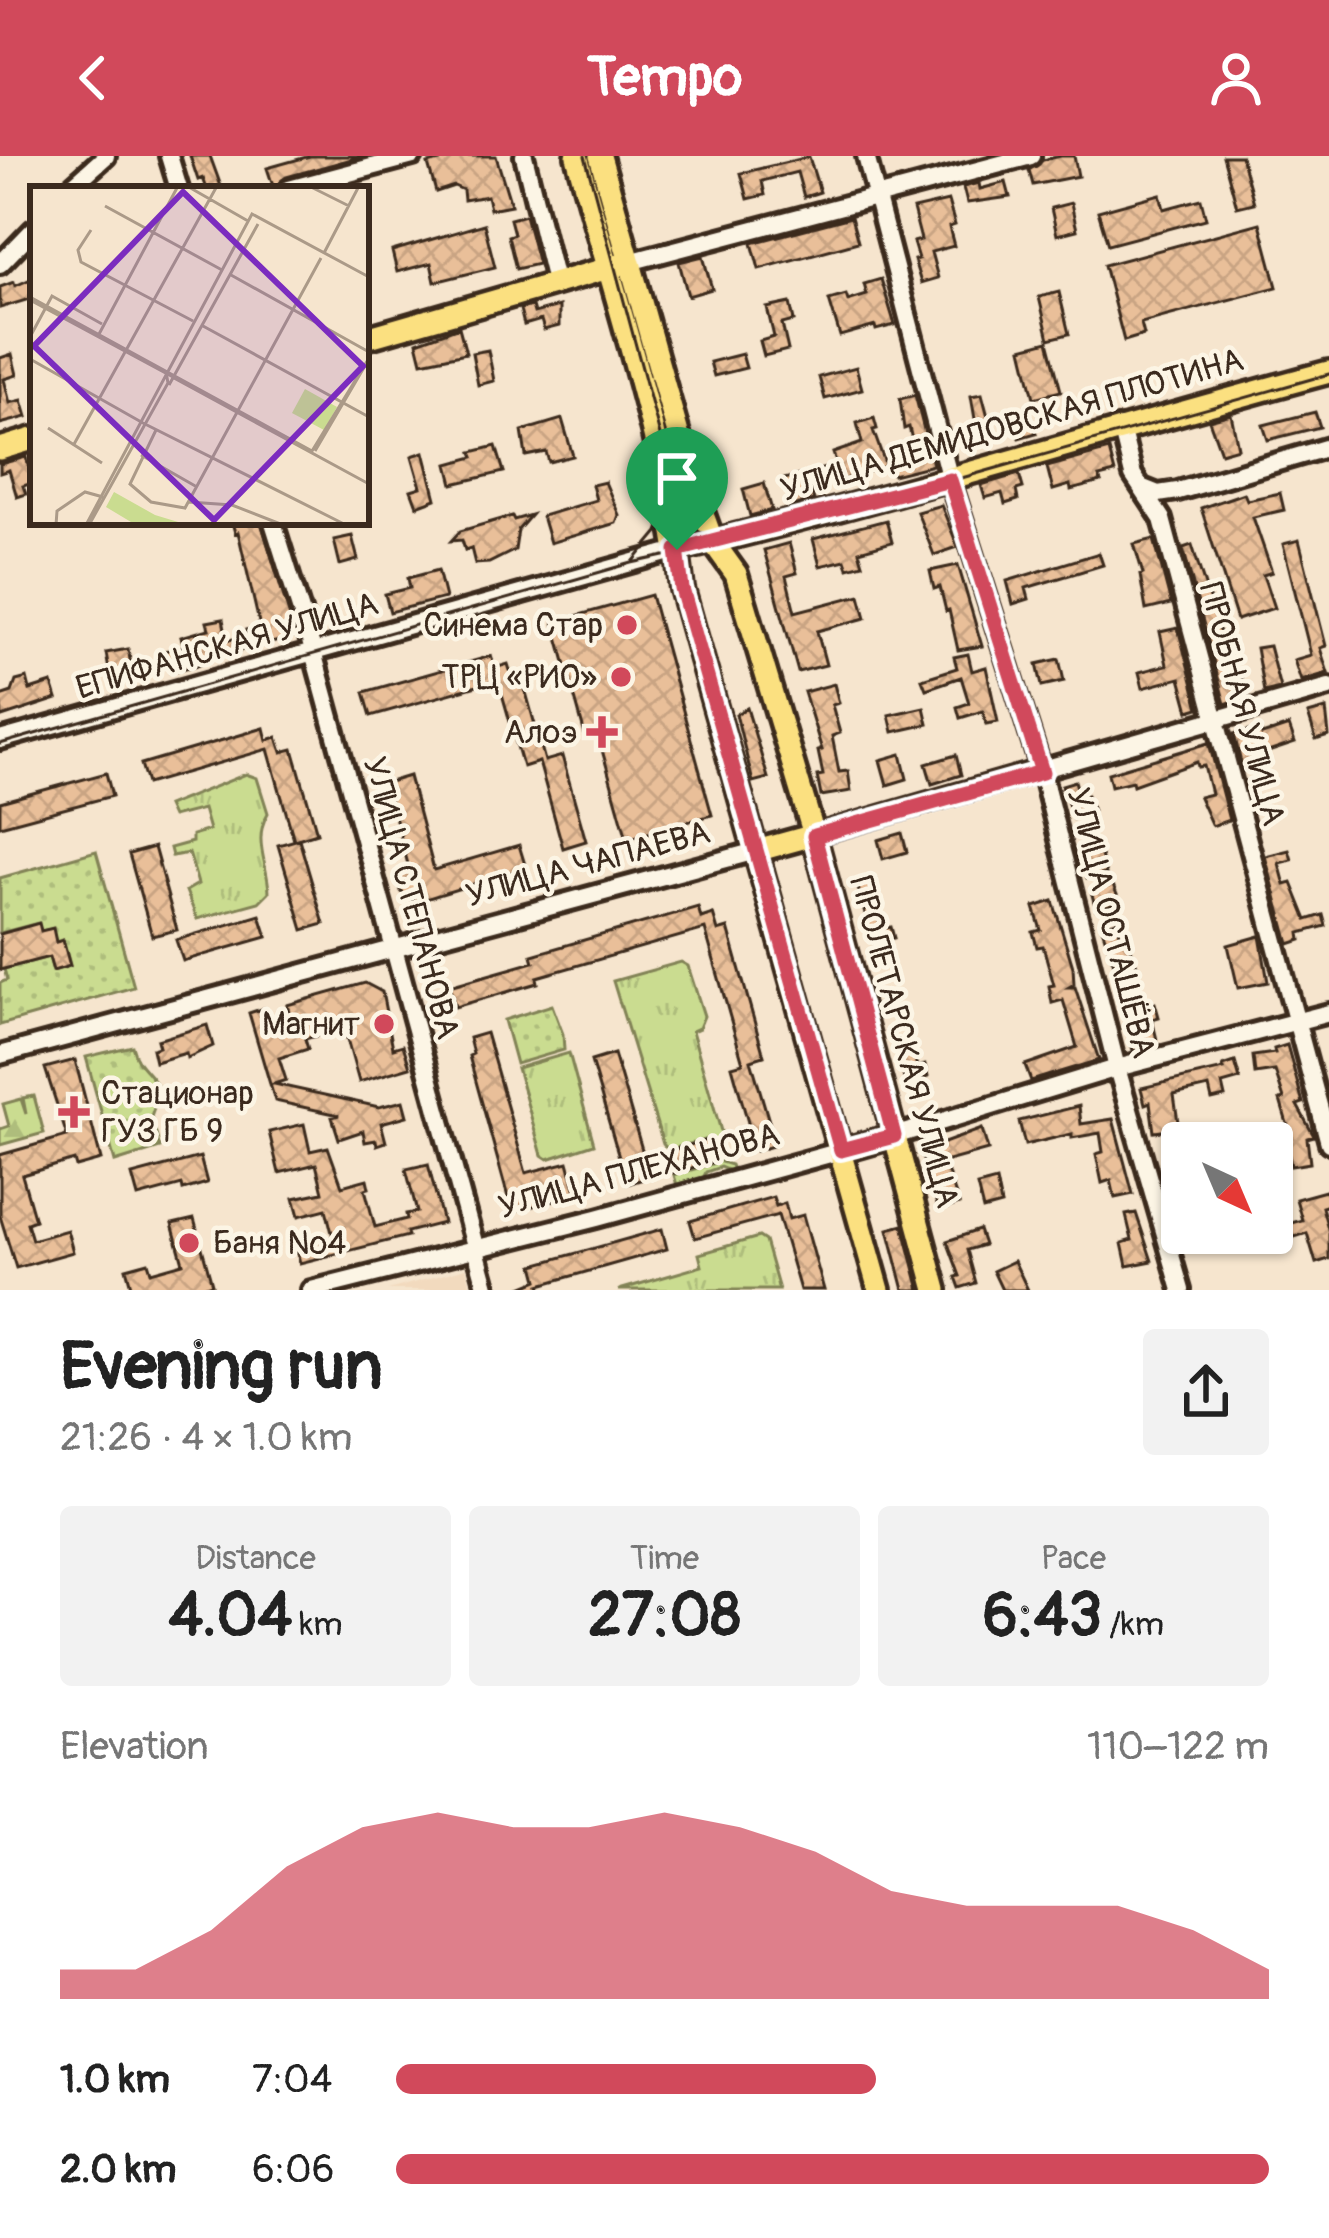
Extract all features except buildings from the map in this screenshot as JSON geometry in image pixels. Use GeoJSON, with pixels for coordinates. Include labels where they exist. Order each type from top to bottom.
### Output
{"type":"FeatureCollection","features":[{"type":"Feature","properties":{"kind":"main road"},"geometry":{"type":"LineString","coordinates":[[577,156],[656,450],[682,589],[879,1290]]}},
{"type":"Feature","properties":{"kind":"main road","name":"ПРОЛЕТАРСКАЯ УЛИЦА"},"geometry":{"type":"LineString","coordinates":[[600,156],[693,487],[713,542],[736,574],[814,836],[936,1290]]}},
{"type":"Feature","properties":{"kind":"main road"},"geometry":{"type":"LineString","coordinates":[[369,337],[629,262]]}},
{"type":"Feature","properties":{"kind":"main road","name":"УЛИЦА ДЕМИДОВСКАЯ ПЛОТИНА"},"geometry":{"type":"LineString","coordinates":[[713,542],[1329,372]]}},
{"type":"Feature","properties":{"kind":"main road"},"geometry":{"type":"LineString","coordinates":[[0,449],[30,441]]}},
{"type":"Feature","properties":{"kind":"main road"},"geometry":{"type":"LineString","coordinates":[[677,550],[713,542]]}},
{"type":"Feature","properties":{"kind":"main road","name":"УЛИЦА ЧАПАЕВА"},"geometry":{"type":"LineString","coordinates":[[756,851],[814,836]]}},
{"type":"Feature","properties":{"kind":"main road","name":"УЛИЦА ПЛЕХАНОВА"},"geometry":{"type":"LineString","coordinates":[[841,1150],[894,1136]]}},
{"type":"Feature","properties":{"kind":"street"},"geometry":{"type":"LineString","coordinates":[[72,186],[106,156]]}},
{"type":"Feature","properties":{"kind":"street"},"geometry":{"type":"LineString","coordinates":[[169,156],[178,186]]}},
{"type":"Feature","properties":{"kind":"street"},"geometry":{"type":"LineString","coordinates":[[300,186],[413,156]]}},
{"type":"Feature","properties":{"kind":"street"},"geometry":{"type":"LineString","coordinates":[[524,156],[555,281]]}},
{"type":"Feature","properties":{"kind":"street","name":"УЛИЦА ОСТАШЁВА"},"geometry":{"type":"LineString","coordinates":[[866,156],[950,480],[1042,772],[1117,1068],[1181,1290]]}},
{"type":"Feature","properties":{"kind":"street"},"geometry":{"type":"LineString","coordinates":[[629,262],[1031,156]]}},
{"type":"Feature","properties":{"kind":"street"},"geometry":{"type":"LineString","coordinates":[[0,264],[30,233]]}},
{"type":"Feature","properties":{"kind":"street","name":"ПРОБНАЯ УЛИЦА"},"geometry":{"type":"LineString","coordinates":[[1120,427],[1133,475],[1162,519],[1329,1143]]}},
{"type":"Feature","properties":{"kind":"street"},"geometry":{"type":"LineString","coordinates":[[1142,488],[1158,494],[1178,491],[1329,447]]}},
{"type":"Feature","properties":{"kind":"street","name":"УЛИЦА СТЕПАНОВА"},"geometry":{"type":"LineString","coordinates":[[274,525],[487,1290]]}},
{"type":"Feature","properties":{"kind":"street","name":"ЕПИФАНСКАЯ УЛИЦА"},"geometry":{"type":"LineString","coordinates":[[0,740],[677,550]]}},
{"type":"Feature","properties":{"kind":"street","name":"УЛИЦА ЧАПАЕВА"},"geometry":{"type":"LineString","coordinates":[[814,836],[1329,686]]}},
{"type":"Feature","properties":{"kind":"street","name":"УЛИЦА ЧАПАЕВА"},"geometry":{"type":"LineString","coordinates":[[0,1055],[756,851]]}},
{"type":"Feature","properties":{"kind":"street","name":"УЛИЦА ПЛЕХАНОВА"},"geometry":{"type":"LineString","coordinates":[[894,1136],[1117,1068],[1329,1013]]}},
{"type":"Feature","properties":{"kind":"street","name":"УЛИЦА ПЛЕХАНОВА"},"geometry":{"type":"LineString","coordinates":[[311,1290],[841,1150]]}},
{"type":"Feature","properties":{"kind":"shaded area"},"geometry":{"type":"Polygon","coordinates":[[[466,1268],[472,1290],[388,1290],[466,1268]]]}},
{"type":"Feature","properties":{"kind":"green space"},"geometry":{"type":"Polygon","coordinates":[[[246,774],[257,778],[268,813],[261,842],[269,892],[259,902],[197,919],[186,891],[198,884],[189,853],[172,856],[170,848],[192,842],[192,835],[209,830],[203,809],[172,817],[167,806],[246,774]]]}},
{"type":"Feature","properties":{"kind":"green space"},"geometry":{"type":"Polygon","coordinates":[[[96,851],[134,987],[0,1025],[0,983],[7,980],[4,969],[49,957],[53,971],[70,965],[63,940],[56,942],[52,929],[41,931],[38,923],[0,933],[0,878],[96,851]]]}},
{"type":"Feature","properties":{"kind":"green space"},"geometry":{"type":"Polygon","coordinates":[[[681,962],[688,966],[704,1016],[692,1031],[723,1138],[717,1148],[721,1162],[731,1165],[734,1173],[720,1167],[706,1172],[701,1183],[678,1189],[674,1175],[715,1163],[708,1139],[668,1150],[663,1144],[613,981],[681,962]]]}},
{"type":"Feature","properties":{"kind":"green space"},"geometry":{"type":"Polygon","coordinates":[[[552,1005],[564,1050],[516,1064],[504,1020],[552,1005]]]}},
{"type":"Feature","properties":{"kind":"green space"},"geometry":{"type":"Polygon","coordinates":[[[132,1046],[160,1091],[151,1117],[160,1148],[115,1162],[86,1057],[132,1046]]]}},
{"type":"Feature","properties":{"kind":"green space"},"geometry":{"type":"Polygon","coordinates":[[[569,1053],[594,1144],[548,1159],[542,1155],[517,1068],[569,1053]]]}},
{"type":"Feature","properties":{"kind":"green space"},"geometry":{"type":"Polygon","coordinates":[[[34,1096],[44,1133],[0,1145],[0,1129],[9,1126],[3,1104],[21,1099],[26,1114],[23,1098],[34,1096]]]}},
{"type":"Feature","properties":{"kind":"green space"},"geometry":{"type":"Polygon","coordinates":[[[759,1237],[765,1241],[779,1290],[619,1290],[702,1266],[699,1254],[759,1237]]]}},
{"type":"Feature","properties":{"kind":"tram line"},"geometry":{"type":"LineString","coordinates":[[585,156],[679,506],[699,532],[727,541]]}},
{"type":"Feature","properties":{"kind":"tram line"},"geometry":{"type":"LineString","coordinates":[[0,744],[632,563],[753,537],[1329,374]]}},
{"type":"Feature","properties":{"kind":"tram line"},"geometry":{"type":"LineString","coordinates":[[633,562],[658,532],[675,485]]}},
{"type":"Feature","properties":{"kind":"place","name":"Синема Стар"},"geometry":{"type":"Point","coordinates":[627,625]}},
{"type":"Feature","properties":{"kind":"place","name":"ТРЦ «РИО»"},"geometry":{"type":"Point","coordinates":[621,677]}},
{"type":"Feature","properties":{"kind":"place","name":"Алоэ"},"geometry":{"type":"Point","coordinates":[602,732]}},
{"type":"Feature","properties":{"kind":"place","name":"Магнит"},"geometry":{"type":"Point","coordinates":[384,1024]}},
{"type":"Feature","properties":{"kind":"place","name":"Стационар ГУЗ ГБ 9"},"geometry":{"type":"Point","coordinates":[74,1112]}},
{"type":"Feature","properties":{"kind":"place","name":"Баня №4"},"geometry":{"type":"Point","coordinates":[189,1243]}},
{"type":"Feature","properties":{"kind":"route"},"geometry":{"type":"LineString","coordinates":[[950,480],[1042,772],[814,836],[894,1136],[841,1150],[682,589],[677,550],[950,480]]}}]}
